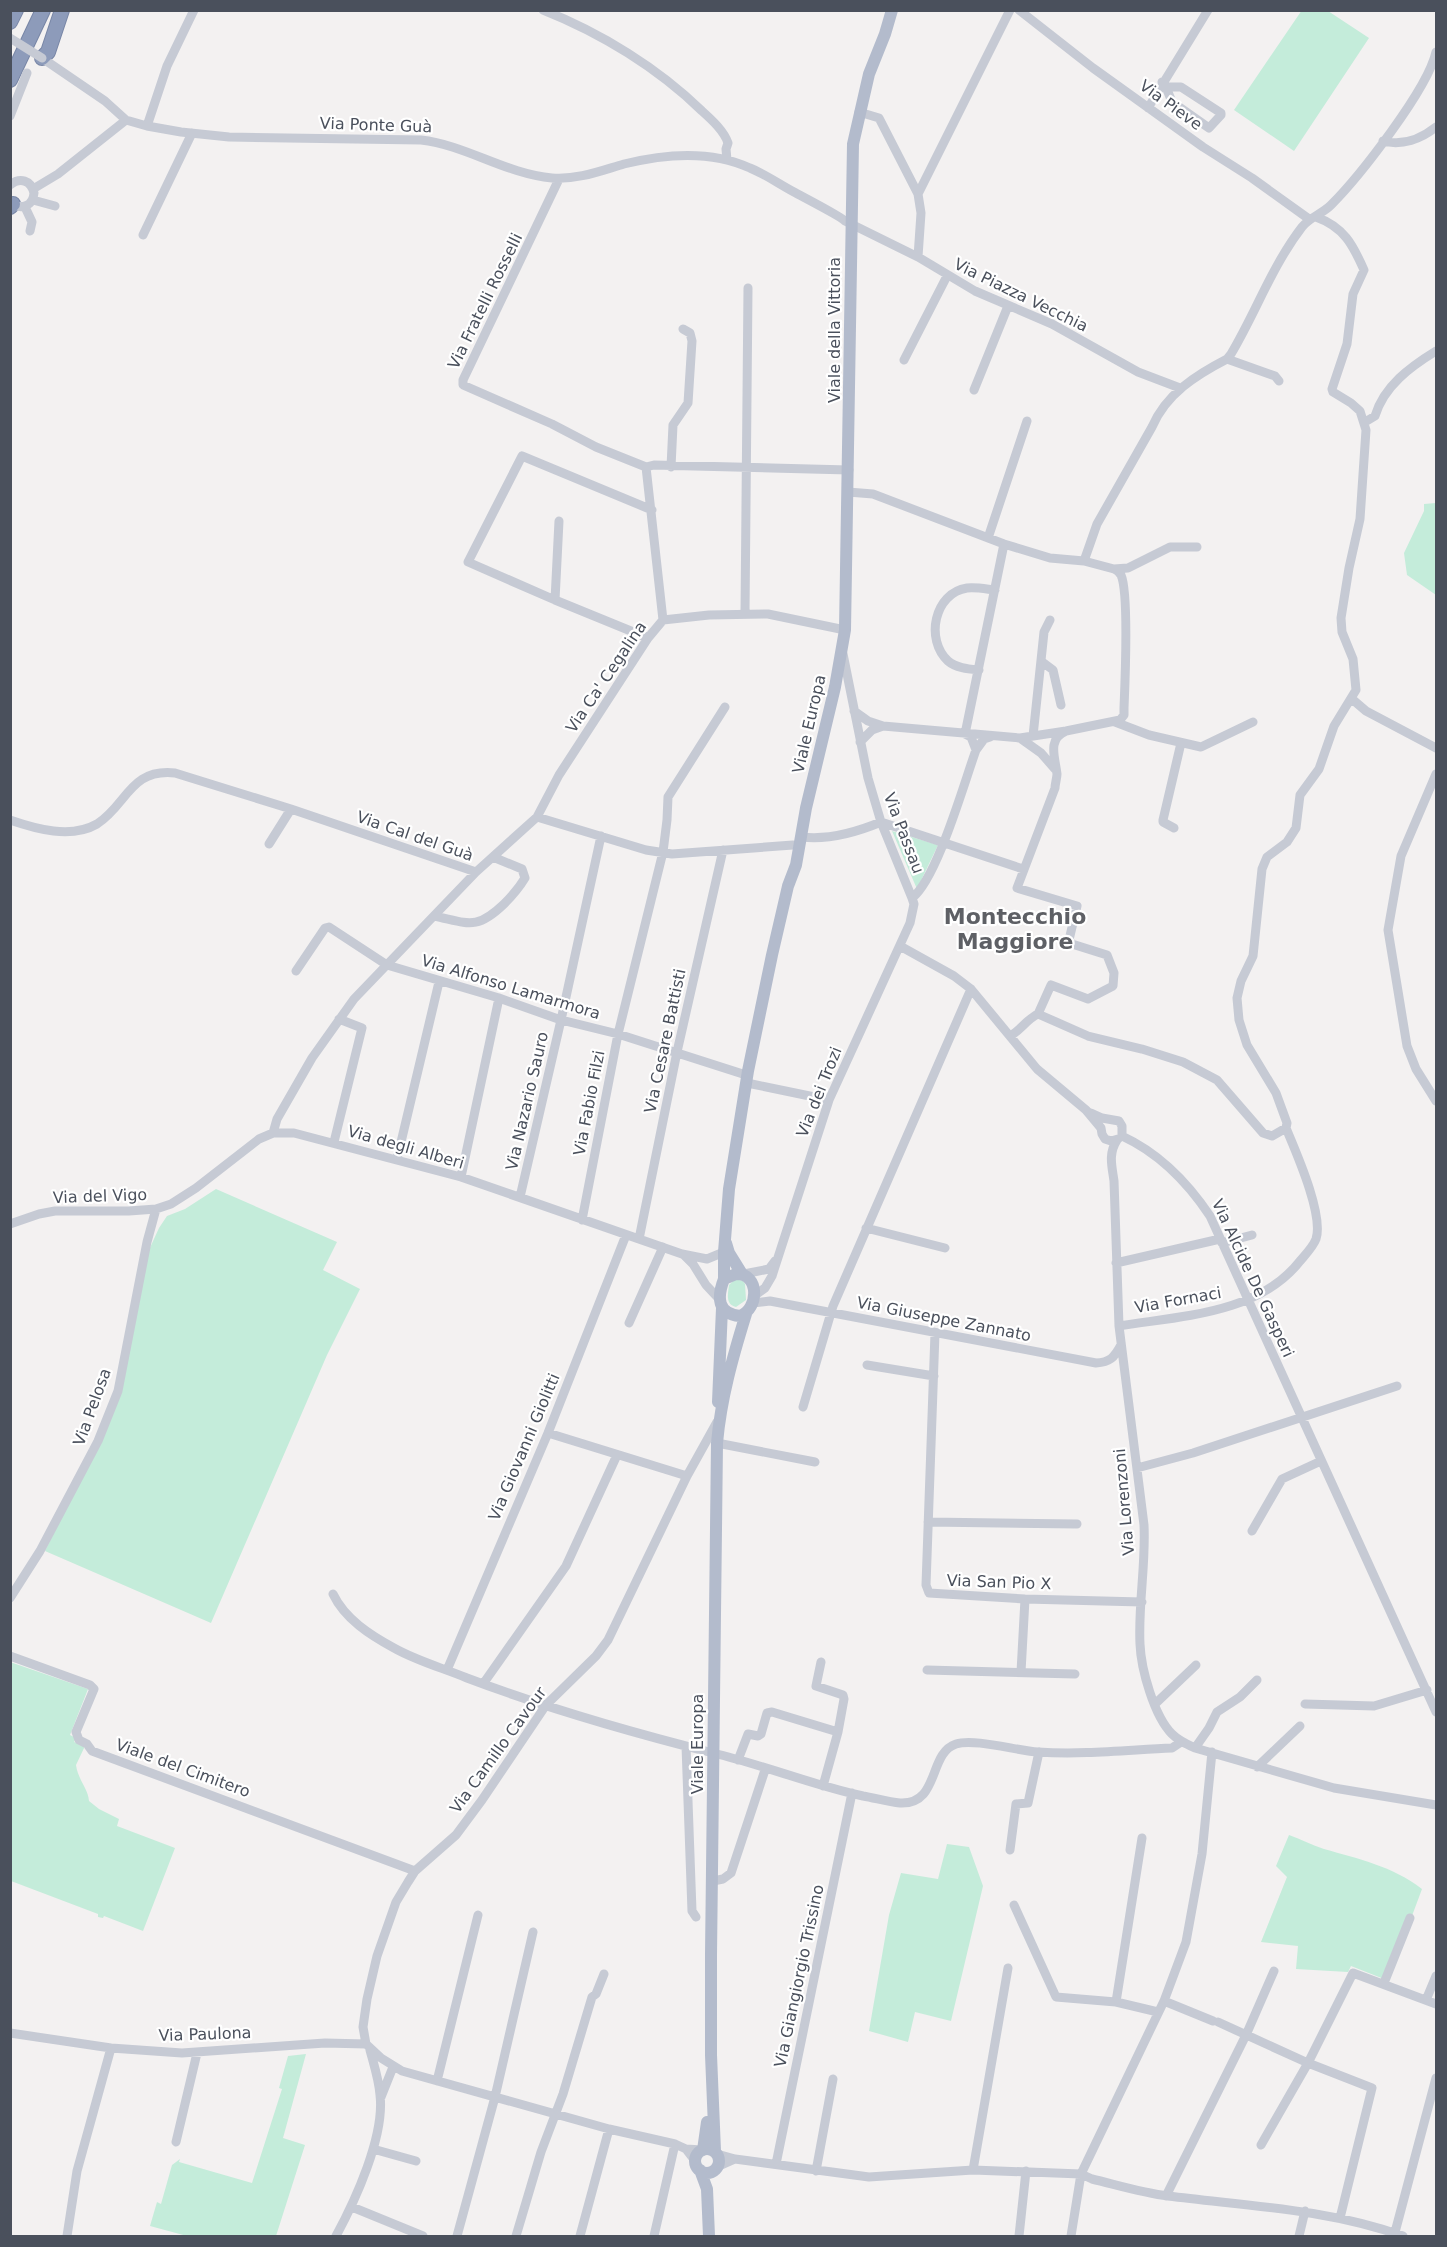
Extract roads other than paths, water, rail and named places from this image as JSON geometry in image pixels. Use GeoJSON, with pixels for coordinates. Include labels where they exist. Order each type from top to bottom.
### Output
{"type":"FeatureCollection","features":[{"type":"Feature","properties":{"kind":"highway"},"geometry":{"type":"LineString","coordinates":[[10,22],[16,10]]}},
{"type":"Feature","properties":{"kind":"highway"},"geometry":{"type":"LineString","coordinates":[[10,80],[43,10]]}},
{"type":"Feature","properties":{"kind":"highway"},"geometry":{"type":"LineString","coordinates":[[42,58],[48,51],[62,10]]}},
{"type":"Feature","properties":{"kind":"main road","name":"Viale della Vittoria"},"geometry":{"type":"LineString","coordinates":[[842,648],[845,630],[849,470],[853,144],[869,74],[889,13]]}},
{"type":"Feature","properties":{"kind":"main road","name":"Viale Europa"},"geometry":{"type":"LineString","coordinates":[[709,2151],[712,2070],[712,1753],[719,1418],[717,1388],[729,1189],[747,1079],[798,841],[836,687],[842,648]]}},
{"type":"Feature","properties":{"kind":"main road","name":"Viale Europa"},"geometry":{"type":"LineString","coordinates":[[719,1418],[751,1304],[752,1283],[743,1274],[725,1247]]}},
{"type":"Feature","properties":{"kind":"main road"},"geometry":{"type":"LineString","coordinates":[[724,1281],[736,1274],[743,1274]]}},
{"type":"Feature","properties":{"kind":"main road"},"geometry":{"type":"LineString","coordinates":[[721,1305],[727,1314],[734,1316],[751,1304]]}},
{"type":"Feature","properties":{"kind":"main road"},"geometry":{"type":"LineString","coordinates":[[709,2151],[719,2159],[710,2236],[707,2189],[698,2166],[697,2156],[709,2151]]}},
{"type":"Feature","properties":{"kind":"main road"},"geometry":{"type":"LineString","coordinates":[[698,2166],[710,2173],[717,2168]]}},
{"type":"Feature","properties":{"kind":"street"},"geometry":{"type":"LineString","coordinates":[[147,126],[167,66],[195,10]]}},
{"type":"Feature","properties":{"kind":"street"},"geometry":{"type":"LineString","coordinates":[[543,10],[617,47],[681,91],[714,122],[725,137],[728,143],[727,160]]}},
{"type":"Feature","properties":{"kind":"street"},"geometry":{"type":"LineString","coordinates":[[918,194],[1010,10]]}},
{"type":"Feature","properties":{"kind":"street","name":"Via Pieve"},"geometry":{"type":"LineString","coordinates":[[1019,10],[1148,108],[1312,218],[1326,220],[1349,239],[1364,270],[1353,294],[1347,344],[1332,388],[1333,392],[1360,411],[1365,422]]}},
{"type":"Feature","properties":{"kind":"street"},"geometry":{"type":"LineString","coordinates":[[1148,108],[1208,10]]}},
{"type":"Feature","properties":{"kind":"street","name":"Via Ponte Guà"},"geometry":{"type":"LineString","coordinates":[[10,38],[105,101],[126,120],[147,126],[229,136],[442,142],[530,174],[559,179],[580,177],[625,164],[698,155],[727,160],[751,168],[851,224]]}},
{"type":"Feature","properties":{"kind":"street"},"geometry":{"type":"LineString","coordinates":[[1084,561],[1097,524],[1158,414],[1180,388],[1227,359],[1253,316],[1274,269],[1287,247],[1312,218],[1331,206],[1383,141],[1415,95],[1437,52]]}},
{"type":"Feature","properties":{"kind":"street"},"geometry":{"type":"LineString","coordinates":[[10,116],[27,73]]}},
{"type":"Feature","properties":{"kind":"street"},"geometry":{"type":"LineString","coordinates":[[1164,84],[1181,87],[1221,115],[1209,128],[1172,102],[1164,84]]}},
{"type":"Feature","properties":{"kind":"street"},"geometry":{"type":"LineString","coordinates":[[859,112],[879,118],[918,194],[921,213],[918,257]]}},
{"type":"Feature","properties":{"kind":"street"},"geometry":{"type":"LineString","coordinates":[[33,189],[58,174],[126,120]]}},
{"type":"Feature","properties":{"kind":"street"},"geometry":{"type":"LineString","coordinates":[[1383,141],[1394,144],[1404,142],[1418,138],[1437,127]]}},
{"type":"Feature","properties":{"kind":"street"},"geometry":{"type":"LineString","coordinates":[[143,235],[192,133]]}},
{"type":"Feature","properties":{"kind":"street","name":"Via Fratelli Rosselli"},"geometry":{"type":"LineString","coordinates":[[559,179],[462,384],[558,427],[596,447],[646,467]]}},
{"type":"Feature","properties":{"kind":"street"},"geometry":{"type":"LineString","coordinates":[[11,185],[23,180],[31,185],[33,200]]}},
{"type":"Feature","properties":{"kind":"street"},"geometry":{"type":"LineString","coordinates":[[30,231],[32,222],[15,205],[33,200],[55,207]]}},
{"type":"Feature","properties":{"kind":"street","name":"Via Piazza Vecchia"},"geometry":{"type":"LineString","coordinates":[[851,224],[918,257],[947,276],[1008,306],[1052,324],[1138,372],[1180,388]]}},
{"type":"Feature","properties":{"kind":"street"},"geometry":{"type":"LineString","coordinates":[[904,360],[947,276]]}},
{"type":"Feature","properties":{"kind":"street"},"geometry":{"type":"LineString","coordinates":[[745,613],[748,288]]}},
{"type":"Feature","properties":{"kind":"street"},"geometry":{"type":"LineString","coordinates":[[974,390],[1008,306]]}},
{"type":"Feature","properties":{"kind":"street"},"geometry":{"type":"LineString","coordinates":[[671,467],[673,425],[686,408],[688,401],[692,341],[690,333],[683,329]]}},
{"type":"Feature","properties":{"kind":"street"},"geometry":{"type":"LineString","coordinates":[[1437,351],[1393,384],[1379,402],[1375,416],[1365,422],[1360,519],[1341,618],[1342,632],[1353,659],[1356,690],[1352,699],[1366,711],[1437,748]]}},
{"type":"Feature","properties":{"kind":"street"},"geometry":{"type":"LineString","coordinates":[[1227,359],[1275,375],[1279,381]]}},
{"type":"Feature","properties":{"kind":"street"},"geometry":{"type":"LineString","coordinates":[[988,538],[1027,421]]}},
{"type":"Feature","properties":{"kind":"street"},"geometry":{"type":"LineString","coordinates":[[648,638],[468,562],[522,456],[652,510]]}},
{"type":"Feature","properties":{"kind":"street"},"geometry":{"type":"LineString","coordinates":[[663,620],[646,467],[654,465],[849,470]]}},
{"type":"Feature","properties":{"kind":"street"},"geometry":{"type":"LineString","coordinates":[[848,492],[873,494],[1004,544],[1050,558],[1084,561],[1114,569],[1128,568],[1170,547],[1197,547]]}},
{"type":"Feature","properties":{"kind":"street"},"geometry":{"type":"LineString","coordinates":[[555,600],[560,521]]}},
{"type":"Feature","properties":{"kind":"street"},"geometry":{"type":"LineString","coordinates":[[965,734],[1004,544]]}},
{"type":"Feature","properties":{"kind":"street"},"geometry":{"type":"LineString","coordinates":[[854,711],[868,721],[883,726],[1020,738],[1115,722],[1123,718],[1125,708],[1124,606],[1122,578],[1114,569]]}},
{"type":"Feature","properties":{"kind":"street"},"geometry":{"type":"LineString","coordinates":[[979,670],[963,668],[950,663],[935,641],[935,625],[938,612],[947,598],[956,592],[966,588],[995,590]]}},
{"type":"Feature","properties":{"kind":"street","name":"Via Ca' Cegalina"},"geometry":{"type":"LineString","coordinates":[[537,817],[559,775],[648,638],[663,620],[745,613],[768,614],[845,630]]}},
{"type":"Feature","properties":{"kind":"street"},"geometry":{"type":"LineString","coordinates":[[1033,736],[1044,632],[1050,620]]}},
{"type":"Feature","properties":{"kind":"street","name":"Via Passau"},"geometry":{"type":"LineString","coordinates":[[842,648],[860,742],[881,822],[914,904],[910,923],[900,946]]}},
{"type":"Feature","properties":{"kind":"street"},"geometry":{"type":"LineString","coordinates":[[1041,661],[1053,670],[1060,705]]}},
{"type":"Feature","properties":{"kind":"street","name":"Via Fornaci"},"geometry":{"type":"LineString","coordinates":[[1119,1326],[1238,1305],[1284,1280],[1316,1238],[1307,1178],[1286,1128],[1287,1123],[1276,1093],[1251,1054],[1245,1039],[1239,1020],[1237,998],[1239,987],[1253,956],[1264,862],[1267,857],[1287,842],[1296,828],[1300,795],[1319,769],[1334,726],[1352,699]]}},
{"type":"Feature","properties":{"kind":"street","name":"Via Fabio Filzi"},"geometry":{"type":"LineString","coordinates":[[582,1220],[618,1034],[663,852],[668,797],[725,707]]}},
{"type":"Feature","properties":{"kind":"street"},"geometry":{"type":"LineString","coordinates":[[1115,722],[1136,731],[1201,747],[1253,722]]}},
{"type":"Feature","properties":{"kind":"street"},"geometry":{"type":"LineString","coordinates":[[860,742],[872,730],[883,726]]}},
{"type":"Feature","properties":{"kind":"street"},"geometry":{"type":"LineString","coordinates":[[1038,1014],[1049,986],[1088,999],[1113,986],[1114,973],[1107,954],[1072,944],[1069,940],[1077,906],[1017,888],[1054,788],[1057,775],[1053,743],[1066,731]]}},
{"type":"Feature","properties":{"kind":"street"},"geometry":{"type":"LineString","coordinates":[[965,734],[971,737],[976,750]]}},
{"type":"Feature","properties":{"kind":"street"},"geometry":{"type":"LineString","coordinates":[[912,898],[922,891],[943,843],[976,750],[984,739],[990,737]]}},
{"type":"Feature","properties":{"kind":"street"},"geometry":{"type":"LineString","coordinates":[[1020,738],[1041,753],[1055,769]]}},
{"type":"Feature","properties":{"kind":"street"},"geometry":{"type":"LineString","coordinates":[[1174,828],[1163,820],[1181,743]]}},
{"type":"Feature","properties":{"kind":"street","name":"Via Cal del Guà"},"geometry":{"type":"LineString","coordinates":[[10,820],[42,829],[81,830],[99,823],[142,779],[166,772],[193,777],[476,872],[537,817]]}},
{"type":"Feature","properties":{"kind":"street"},"geometry":{"type":"LineString","coordinates":[[1437,774],[1401,856],[1388,930],[1407,1046],[1416,1069],[1437,1101]]}},
{"type":"Feature","properties":{"kind":"street"},"geometry":{"type":"LineString","coordinates":[[269,844],[291,809]]}},
{"type":"Feature","properties":{"kind":"street"},"geometry":{"type":"LineString","coordinates":[[537,817],[646,850],[695,853],[788,843],[866,828],[881,822],[1023,869]]}},
{"type":"Feature","properties":{"kind":"street","name":"Via Nazario Sauro"},"geometry":{"type":"LineString","coordinates":[[520,1197],[601,836]]}},
{"type":"Feature","properties":{"kind":"street","name":"Via Cesare Battisti"},"geometry":{"type":"LineString","coordinates":[[639,1239],[677,1052],[723,850]]}},
{"type":"Feature","properties":{"kind":"street"},"geometry":{"type":"LineString","coordinates":[[434,916],[468,923],[489,919],[520,888],[525,878],[522,869],[493,857]]}},
{"type":"Feature","properties":{"kind":"street"},"geometry":{"type":"LineString","coordinates":[[156,1209],[196,1188],[259,1139],[273,1132],[277,1119],[312,1058],[354,999],[476,872]]}},
{"type":"Feature","properties":{"kind":"street","name":"Via Alfonso Lamarmora"},"geometry":{"type":"LineString","coordinates":[[296,971],[325,928],[328,927],[387,965],[499,998],[561,1020],[677,1052],[747,1079],[829,1100]]}},
{"type":"Feature","properties":{"kind":"street"},"geometry":{"type":"LineString","coordinates":[[900,946],[954,976],[971,989],[1037,1069],[1086,1110],[1101,1128],[1105,1139],[1111,1141],[1119,1138],[1122,1126],[1119,1121],[1102,1118],[1086,1110]]}},
{"type":"Feature","properties":{"kind":"street","name":"Via dei Trozi"},"geometry":{"type":"LineString","coordinates":[[751,1304],[772,1276],[829,1100],[900,946]]}},
{"type":"Feature","properties":{"kind":"street"},"geometry":{"type":"LineString","coordinates":[[397,1159],[439,982]]}},
{"type":"Feature","properties":{"kind":"street"},"geometry":{"type":"LineString","coordinates":[[803,1407],[830,1312],[971,989]]}},
{"type":"Feature","properties":{"kind":"street"},"geometry":{"type":"LineString","coordinates":[[461,1177],[499,998]]}},
{"type":"Feature","properties":{"kind":"street"},"geometry":{"type":"LineString","coordinates":[[1010,1036],[1018,1032],[1030,1017],[1038,1014],[1088,1036],[1183,1062],[1218,1080],[1263,1133],[1272,1136],[1286,1128]]}},
{"type":"Feature","properties":{"kind":"street"},"geometry":{"type":"LineString","coordinates":[[334,1142],[362,1028],[339,1019]]}},
{"type":"Feature","properties":{"kind":"street"},"geometry":{"type":"LineString","coordinates":[[1101,1128],[1111,1119]]}},
{"type":"Feature","properties":{"kind":"street","name":"Via degli Alberi"},"geometry":{"type":"LineString","coordinates":[[273,1132],[294,1133],[334,1142],[461,1177],[682,1254],[707,1259],[725,1247]]}},
{"type":"Feature","properties":{"kind":"street","name":"Via Alcide De Gasperi"},"geometry":{"type":"LineString","coordinates":[[1119,1138],[1165,1163],[1181,1178],[1210,1216],[1437,1712]]}},
{"type":"Feature","properties":{"kind":"street","name":"Via Lorenzoni"},"geometry":{"type":"LineString","coordinates":[[1119,1138],[1112,1148],[1111,1159],[1114,1181],[1119,1326],[1144,1525],[1145,1553],[1139,1627],[1140,1647],[1146,1678],[1155,1704],[1170,1732],[1181,1742],[1195,1748],[1334,1788],[1437,1805]]}},
{"type":"Feature","properties":{"kind":"street","name":"Via del Vigo"},"geometry":{"type":"LineString","coordinates":[[10,1224],[55,1211],[156,1209]]}},
{"type":"Feature","properties":{"kind":"street","name":"Via Pelosa"},"geometry":{"type":"LineString","coordinates":[[10,1598],[40,1551],[98,1441],[118,1391],[147,1242],[156,1209]]}},
{"type":"Feature","properties":{"kind":"street"},"geometry":{"type":"LineString","coordinates":[[866,1228],[945,1248]]}},
{"type":"Feature","properties":{"kind":"street","name":"Via Giovanni Giolitti"},"geometry":{"type":"LineString","coordinates":[[447,1670],[548,1433],[626,1235]]}},
{"type":"Feature","properties":{"kind":"street"},"geometry":{"type":"LineString","coordinates":[[1116,1263],[1252,1235]]}},
{"type":"Feature","properties":{"kind":"street"},"geometry":{"type":"LineString","coordinates":[[629,1323],[663,1247]]}},
{"type":"Feature","properties":{"kind":"street","name":"Via degli Alberi"},"geometry":{"type":"LineString","coordinates":[[682,1254],[693,1264],[721,1305]]}},
{"type":"Feature","properties":{"kind":"street"},"geometry":{"type":"LineString","coordinates":[[743,1274],[769,1269],[778,1254]]}},
{"type":"Feature","properties":{"kind":"street"},"geometry":{"type":"LineString","coordinates":[[702,1278],[712,1283],[724,1281]]}},
{"type":"Feature","properties":{"kind":"street","name":"Via Giuseppe Zannato"},"geometry":{"type":"LineString","coordinates":[[751,1304],[770,1300],[935,1334],[1096,1363],[1108,1362]]}},
{"type":"Feature","properties":{"kind":"street","name":"Via San Pio X"},"geometry":{"type":"LineString","coordinates":[[935,1334],[926,1585],[929,1593],[1024,1599],[1142,1602]]}},
{"type":"Feature","properties":{"kind":"street"},"geometry":{"type":"LineString","coordinates":[[1121,1345],[1115,1356],[1108,1362],[1119,1368],[1126,1383]]}},
{"type":"Feature","properties":{"kind":"street"},"geometry":{"type":"LineString","coordinates":[[867,1365],[934,1376]]}},
{"type":"Feature","properties":{"kind":"street"},"geometry":{"type":"LineString","coordinates":[[1137,1468],[1193,1453],[1398,1386]]}},
{"type":"Feature","properties":{"kind":"street","name":"Via Camillo Cavour"},"geometry":{"type":"LineString","coordinates":[[381,2097],[363,2026],[377,1956],[396,1902],[415,1871],[456,1835],[546,1705],[596,1656],[608,1640],[687,1476],[719,1418]]}},
{"type":"Feature","properties":{"kind":"street"},"geometry":{"type":"LineString","coordinates":[[548,1433],[687,1476]]}},
{"type":"Feature","properties":{"kind":"street"},"geometry":{"type":"LineString","coordinates":[[717,1443],[815,1462]]}},
{"type":"Feature","properties":{"kind":"street"},"geometry":{"type":"LineString","coordinates":[[483,1684],[566,1566],[617,1455]]}},
{"type":"Feature","properties":{"kind":"street"},"geometry":{"type":"LineString","coordinates":[[1252,1531],[1282,1479],[1321,1461]]}},
{"type":"Feature","properties":{"kind":"street"},"geometry":{"type":"LineString","coordinates":[[928,1522],[1077,1524]]}},
{"type":"Feature","properties":{"kind":"street"},"geometry":{"type":"LineString","coordinates":[[333,1594],[340,1609],[356,1623],[394,1648],[483,1684],[765,1770],[823,1786],[901,1803],[912,1801],[924,1793],[940,1758],[955,1744],[969,1743],[1039,1752],[1172,1748],[1181,1742]]}},
{"type":"Feature","properties":{"kind":"street"},"geometry":{"type":"LineString","coordinates":[[1021,1672],[1024,1599]]}},
{"type":"Feature","properties":{"kind":"street","name":"Viale del Cimitero"},"geometry":{"type":"LineString","coordinates":[[10,1656],[90,1685],[94,1689],[76,1732],[79,1740],[87,1744],[92,1751],[415,1871]]}},
{"type":"Feature","properties":{"kind":"street"},"geometry":{"type":"LineString","coordinates":[[821,1662],[816,1686],[839,1693],[844,1699],[838,1732],[823,1786]]}},
{"type":"Feature","properties":{"kind":"street"},"geometry":{"type":"LineString","coordinates":[[1155,1704],[1196,1665]]}},
{"type":"Feature","properties":{"kind":"street"},"geometry":{"type":"LineString","coordinates":[[927,1670],[1075,1674]]}},
{"type":"Feature","properties":{"kind":"street"},"geometry":{"type":"LineString","coordinates":[[1195,1748],[1217,1712],[1240,1697],[1257,1680]]}},
{"type":"Feature","properties":{"kind":"street"},"geometry":{"type":"LineString","coordinates":[[1305,1704],[1374,1706],[1427,1690]]}},
{"type":"Feature","properties":{"kind":"street"},"geometry":{"type":"LineString","coordinates":[[738,1760],[748,1734],[758,1736],[761,1734],[769,1711],[838,1732]]}},
{"type":"Feature","properties":{"kind":"street"},"geometry":{"type":"LineString","coordinates":[[1257,1767],[1300,1726]]}},
{"type":"Feature","properties":{"kind":"street"},"geometry":{"type":"LineString","coordinates":[[686,1746],[692,1911],[696,1917]]}},
{"type":"Feature","properties":{"kind":"street"},"geometry":{"type":"LineString","coordinates":[[1010,1850],[1016,1804],[1028,1803],[1039,1752]]}},
{"type":"Feature","properties":{"kind":"street"},"geometry":{"type":"LineString","coordinates":[[1071,2236],[1081,2174],[1164,2001],[1186,1942],[1197,1885],[1212,1752]]}},
{"type":"Feature","properties":{"kind":"street"},"geometry":{"type":"LineString","coordinates":[[713,1881],[731,1873],[765,1770]]}},
{"type":"Feature","properties":{"kind":"street","name":"Via Giangiorgio Trissino"},"geometry":{"type":"LineString","coordinates":[[776,2164],[852,1793]]}},
{"type":"Feature","properties":{"kind":"street"},"geometry":{"type":"LineString","coordinates":[[1116,2002],[1142,1838]]}},
{"type":"Feature","properties":{"kind":"street"},"geometry":{"type":"LineString","coordinates":[[1014,1905],[1056,1997],[1116,2002],[1158,2012]]}},
{"type":"Feature","properties":{"kind":"street"},"geometry":{"type":"LineString","coordinates":[[437,2081],[478,1915]]}},
{"type":"Feature","properties":{"kind":"street"},"geometry":{"type":"LineString","coordinates":[[1384,1983],[1410,1918]]}},
{"type":"Feature","properties":{"kind":"street"},"geometry":{"type":"LineString","coordinates":[[457,2236],[495,2097],[533,1932]]}},
{"type":"Feature","properties":{"kind":"street"},"geometry":{"type":"LineString","coordinates":[[973,2170],[1008,1968]]}},
{"type":"Feature","properties":{"kind":"street"},"geometry":{"type":"LineString","coordinates":[[1166,2196],[1246,2035],[1274,1971]]}},
{"type":"Feature","properties":{"kind":"street"},"geometry":{"type":"LineString","coordinates":[[1261,2145],[1308,2063],[1353,1973],[1437,2004]]}},
{"type":"Feature","properties":{"kind":"street"},"geometry":{"type":"LineString","coordinates":[[516,2236],[592,1997],[596,1994],[604,1974]]}},
{"type":"Feature","properties":{"kind":"street"},"geometry":{"type":"LineString","coordinates":[[1426,2000],[1437,1976]]}},
{"type":"Feature","properties":{"kind":"street"},"geometry":{"type":"LineString","coordinates":[[1164,2001],[1372,2088],[1340,2218]]}},
{"type":"Feature","properties":{"kind":"street","name":"Via Paulona"},"geometry":{"type":"LineString","coordinates":[[10,2032],[111,2048],[197,2053],[325,2043],[368,2047]]}},
{"type":"Feature","properties":{"kind":"street"},"geometry":{"type":"LineString","coordinates":[[368,2047],[391,2066],[437,2081],[609,2129],[735,2159],[869,2177],[973,2170],[1081,2174],[1092,2179],[1166,2196],[1305,2211],[1340,2218],[1397,2235],[1437,2078]]}},
{"type":"Feature","properties":{"kind":"street"},"geometry":{"type":"LineString","coordinates":[[67,2236],[77,2170],[111,2048]]}},
{"type":"Feature","properties":{"kind":"street"},"geometry":{"type":"LineString","coordinates":[[176,2142],[197,2053]]}},
{"type":"Feature","properties":{"kind":"street"},"geometry":{"type":"LineString","coordinates":[[377,2079],[391,2066]]}},
{"type":"Feature","properties":{"kind":"street"},"geometry":{"type":"LineString","coordinates":[[336,2236],[352,2207],[373,2150],[381,2097],[391,2066]]}},
{"type":"Feature","properties":{"kind":"street"},"geometry":{"type":"LineString","coordinates":[[816,2171],[834,2079]]}},
{"type":"Feature","properties":{"kind":"street"},"geometry":{"type":"LineString","coordinates":[[580,2236],[609,2129]]}},
{"type":"Feature","properties":{"kind":"street"},"geometry":{"type":"LineString","coordinates":[[654,2236],[675,2144]]}},
{"type":"Feature","properties":{"kind":"street"},"geometry":{"type":"LineString","coordinates":[[686,2149],[698,2166]]}},
{"type":"Feature","properties":{"kind":"street"},"geometry":{"type":"LineString","coordinates":[[373,2150],[416,2161]]}},
{"type":"Feature","properties":{"kind":"street"},"geometry":{"type":"LineString","coordinates":[[717,2168],[735,2159]]}},
{"type":"Feature","properties":{"kind":"street"},"geometry":{"type":"LineString","coordinates":[[1019,2236],[1026,2171]]}},
{"type":"Feature","properties":{"kind":"street"},"geometry":{"type":"LineString","coordinates":[[352,2207],[423,2236]]}},
{"type":"Feature","properties":{"kind":"street"},"geometry":{"type":"LineString","coordinates":[[1299,2236],[1305,2211]]}},
{"type":"Feature","properties":{"kind":"district","name":"Montecchio Maggiore"},"geometry":{"type":"Point","coordinates":[1015,928]}}]}
